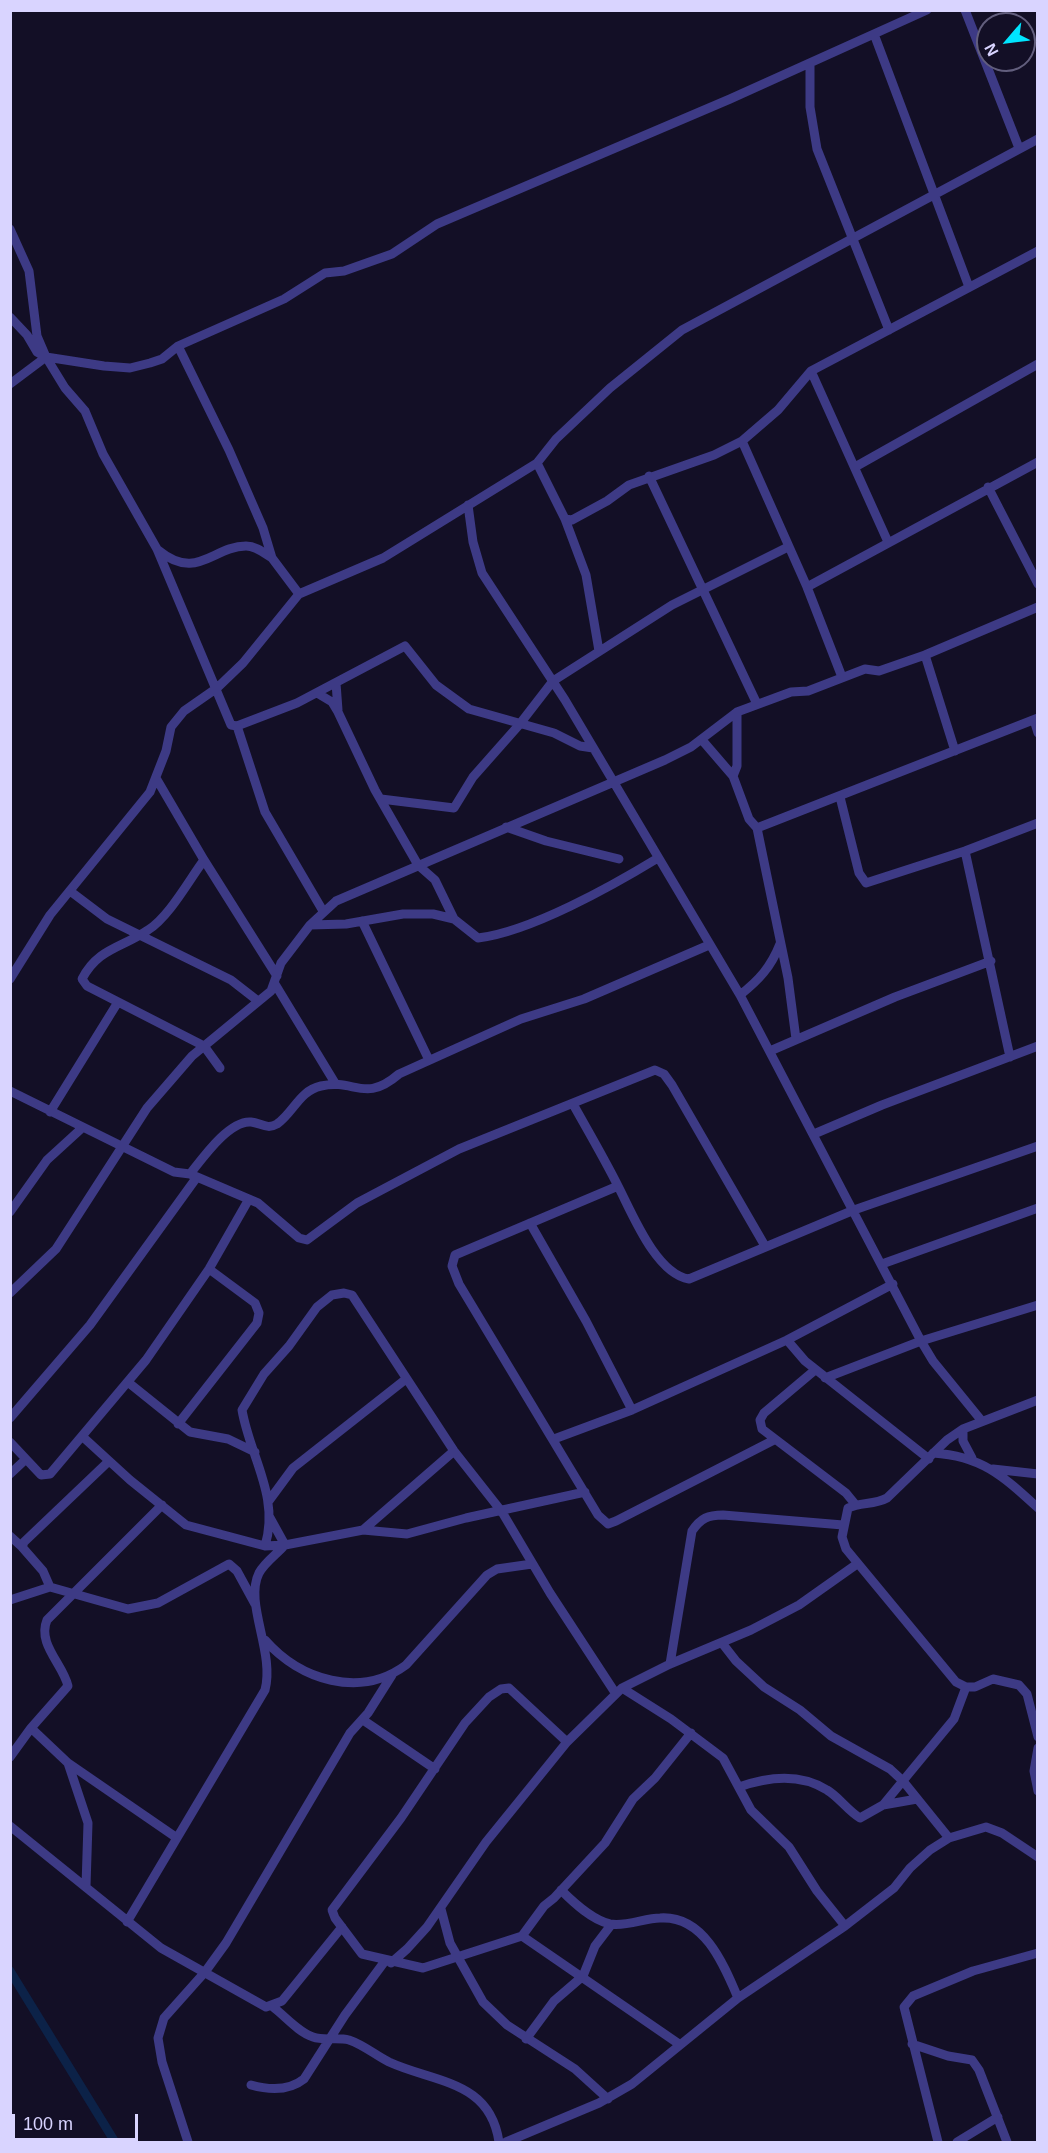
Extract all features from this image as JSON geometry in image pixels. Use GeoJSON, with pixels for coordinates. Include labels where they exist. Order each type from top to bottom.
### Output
{"type":"FeatureCollection","features":[{"type":"Feature","properties":{"kind":"street"},"geometry":{"type":"LineString","coordinates":[[10,317],[27,334],[37,352],[46,357],[130,368],[162,359],[178,346],[284,299],[324,273],[344,272],[392,254],[437,224],[927,10]]}},
{"type":"Feature","properties":{"kind":"street"},"geometry":{"type":"LineString","coordinates":[[965,10],[1018,148]]}},
{"type":"Feature","properties":{"kind":"street"},"geometry":{"type":"LineString","coordinates":[[874,34],[969,287]]}},
{"type":"Feature","properties":{"kind":"street"},"geometry":{"type":"LineString","coordinates":[[810,63],[810,107],[817,148],[889,330]]}},
{"type":"Feature","properties":{"kind":"street"},"geometry":{"type":"LineString","coordinates":[[10,979],[50,915],[150,792],[171,727],[184,711],[217,688],[263,641],[299,594],[383,558],[537,463],[556,439],[610,388],[682,330],[851,237],[1038,139]]}},
{"type":"Feature","properties":{"kind":"street"},"geometry":{"type":"LineString","coordinates":[[10,229],[29,271],[38,336],[46,357],[65,388],[85,411],[103,454],[157,549],[231,725],[237,726],[317,693],[405,646],[436,685],[470,709],[519,725],[554,733],[580,746],[593,748]]}},
{"type":"Feature","properties":{"kind":"street"},"geometry":{"type":"LineString","coordinates":[[565,519],[572,520],[607,501],[629,485],[649,476],[714,455],[741,441],[778,410],[811,371],[1038,251]]}},
{"type":"Feature","properties":{"kind":"street"},"geometry":{"type":"LineString","coordinates":[[178,346],[229,450],[263,528],[272,558]]}},
{"type":"Feature","properties":{"kind":"street"},"geometry":{"type":"LineString","coordinates":[[10,384],[46,357]]}},
{"type":"Feature","properties":{"kind":"street"},"geometry":{"type":"LineString","coordinates":[[855,467],[1038,364]]}},
{"type":"Feature","properties":{"kind":"street"},"geometry":{"type":"LineString","coordinates":[[811,371],[888,542]]}},
{"type":"Feature","properties":{"kind":"street"},"geometry":{"type":"LineString","coordinates":[[741,441],[807,588],[842,676]]}},
{"type":"Feature","properties":{"kind":"street"},"geometry":{"type":"LineString","coordinates":[[807,588],[988,487],[1038,462]]}},
{"type":"Feature","properties":{"kind":"street"},"geometry":{"type":"LineString","coordinates":[[537,463],[565,519],[586,575],[599,651]]}},
{"type":"Feature","properties":{"kind":"street"},"geometry":{"type":"LineString","coordinates":[[649,476],[757,704]]}},
{"type":"Feature","properties":{"kind":"street"},"geometry":{"type":"LineString","coordinates":[[988,487],[1038,584]]}},
{"type":"Feature","properties":{"kind":"street"},"geometry":{"type":"LineString","coordinates":[[468,505],[473,542],[482,573],[553,681],[612,781],[634,813],[658,858],[740,995],[921,1341],[933,1361],[981,1420]]}},
{"type":"Feature","properties":{"kind":"street"},"geometry":{"type":"LineString","coordinates":[[157,549],[169,559],[188,563],[203,561],[246,546],[259,549],[272,558],[299,594]]}},
{"type":"Feature","properties":{"kind":"street"},"geometry":{"type":"LineString","coordinates":[[381,799],[454,808],[473,777],[519,725],[553,681],[672,605],[788,547]]}},
{"type":"Feature","properties":{"kind":"street"},"geometry":{"type":"LineString","coordinates":[[10,1293],[56,1249],[147,1108],[204,1046],[258,1001],[276,980],[281,963],[310,925],[336,901],[665,760],[702,740],[737,712],[791,692],[808,691],[865,669],[879,671],[925,655],[1038,607]]}},
{"type":"Feature","properties":{"kind":"street"},"geometry":{"type":"LineString","coordinates":[[925,655],[955,751]]}},
{"type":"Feature","properties":{"kind":"street"},"geometry":{"type":"LineString","coordinates":[[336,683],[338,712]]}},
{"type":"Feature","properties":{"kind":"street"},"geometry":{"type":"LineString","coordinates":[[317,693],[332,702],[381,799],[418,865],[435,880],[454,919]]}},
{"type":"Feature","properties":{"kind":"street"},"geometry":{"type":"LineString","coordinates":[[733,776],[738,766],[737,712]]}},
{"type":"Feature","properties":{"kind":"street"},"geometry":{"type":"LineString","coordinates":[[757,828],[1036,719],[1038,733]]}},
{"type":"Feature","properties":{"kind":"street"},"geometry":{"type":"LineString","coordinates":[[237,726],[265,812],[323,911]]}},
{"type":"Feature","properties":{"kind":"street"},"geometry":{"type":"LineString","coordinates":[[702,740],[733,776],[749,819],[757,828],[796,1039]]}},
{"type":"Feature","properties":{"kind":"street"},"geometry":{"type":"LineString","coordinates":[[156,778],[335,1083]]}},
{"type":"Feature","properties":{"kind":"street"},"geometry":{"type":"LineString","coordinates":[[840,797],[859,873],[866,883],[965,851],[1038,822]]}},
{"type":"Feature","properties":{"kind":"street"},"geometry":{"type":"LineString","coordinates":[[506,827],[546,841],[619,859]]}},
{"type":"Feature","properties":{"kind":"street"},"geometry":{"type":"LineString","coordinates":[[965,851],[991,961],[1010,1057]]}},
{"type":"Feature","properties":{"kind":"street"},"geometry":{"type":"LineString","coordinates":[[310,925],[362,921],[403,914],[433,914],[454,919],[477,938],[492,937],[613,885],[658,858]]}},
{"type":"Feature","properties":{"kind":"street"},"geometry":{"type":"LineString","coordinates":[[204,860],[150,930],[98,956],[82,979],[87,986],[204,1046],[220,1068]]}},
{"type":"Feature","properties":{"kind":"street"},"geometry":{"type":"LineString","coordinates":[[70,891],[107,919],[137,936],[231,980],[258,1001]]}},
{"type":"Feature","properties":{"kind":"street"},"geometry":{"type":"LineString","coordinates":[[362,921],[429,1060]]}},
{"type":"Feature","properties":{"kind":"street"},"geometry":{"type":"LineString","coordinates":[[740,995],[760,979],[774,959],[780,944]]}},
{"type":"Feature","properties":{"kind":"street"},"geometry":{"type":"LineString","coordinates":[[10,1418],[90,1325],[213,1145],[239,1125],[251,1122],[265,1127],[276,1125],[299,1097],[318,1086],[335,1083],[352,1088],[381,1088],[399,1074],[520,1019],[584,999],[709,945]]}},
{"type":"Feature","properties":{"kind":"street"},"geometry":{"type":"LineString","coordinates":[[770,1051],[895,997],[991,961]]}},
{"type":"Feature","properties":{"kind":"street"},"geometry":{"type":"LineString","coordinates":[[50,1112],[118,1002]]}},
{"type":"Feature","properties":{"kind":"street"},"geometry":{"type":"LineString","coordinates":[[814,1134],[882,1105],[1038,1046]]}},
{"type":"Feature","properties":{"kind":"street"},"geometry":{"type":"LineString","coordinates":[[10,1091],[174,1172],[193,1176],[258,1203],[299,1238],[307,1240],[357,1203],[459,1149],[655,1070],[664,1074],[765,1246]]}},
{"type":"Feature","properties":{"kind":"street"},"geometry":{"type":"LineString","coordinates":[[573,1104],[648,1244],[668,1269],[680,1278],[689,1279],[854,1210],[1038,1146]]}},
{"type":"Feature","properties":{"kind":"street"},"geometry":{"type":"LineString","coordinates":[[10,1212],[47,1160],[82,1128]]}},
{"type":"Feature","properties":{"kind":"street"},"geometry":{"type":"LineString","coordinates":[[618,1186],[455,1255],[452,1266],[459,1284],[598,1515],[608,1524],[774,1440]]}},
{"type":"Feature","properties":{"kind":"street"},"geometry":{"type":"LineString","coordinates":[[10,1442],[46,1476],[129,1383],[209,1269],[249,1199]]}},
{"type":"Feature","properties":{"kind":"street"},"geometry":{"type":"LineString","coordinates":[[882,1264],[1038,1208]]}},
{"type":"Feature","properties":{"kind":"street"},"geometry":{"type":"LineString","coordinates":[[530,1222],[586,1321],[632,1410]]}},
{"type":"Feature","properties":{"kind":"street"},"geometry":{"type":"LineString","coordinates":[[178,1425],[257,1323],[259,1313],[255,1303],[209,1269]]}},
{"type":"Feature","properties":{"kind":"street"},"geometry":{"type":"LineString","coordinates":[[554,1439],[632,1410],[787,1340],[893,1284]]}},
{"type":"Feature","properties":{"kind":"street"},"geometry":{"type":"LineString","coordinates":[[265,1546],[269,1516],[266,1485],[242,1410],[264,1374],[289,1346],[317,1307],[332,1295],[344,1293],[352,1295],[406,1380],[454,1451],[501,1512],[532,1564],[619,1691],[691,1733],[723,1758],[751,1810],[789,1847],[817,1891],[845,1926]]}},
{"type":"Feature","properties":{"kind":"street"},"geometry":{"type":"LineString","coordinates":[[825,1378],[921,1341],[1038,1305]]}},
{"type":"Feature","properties":{"kind":"street"},"geometry":{"type":"LineString","coordinates":[[787,1340],[815,1370],[931,1456],[972,1458],[993,1469],[1038,1508]]}},
{"type":"Feature","properties":{"kind":"street"},"geometry":{"type":"LineString","coordinates":[[815,1370],[764,1413],[760,1420],[762,1429],[846,1493],[851,1506],[843,1525],[842,1537],[846,1549],[890,1599],[956,1682],[966,1687],[975,1687],[993,1679],[1019,1685],[1027,1694],[1032,1721],[1038,1737]]}},
{"type":"Feature","properties":{"kind":"street"},"geometry":{"type":"LineString","coordinates":[[268,1502],[293,1468],[406,1380]]}},
{"type":"Feature","properties":{"kind":"street"},"geometry":{"type":"LineString","coordinates":[[129,1383],[178,1425],[190,1432],[228,1439],[255,1452]]}},
{"type":"Feature","properties":{"kind":"street"},"geometry":{"type":"LineString","coordinates":[[851,1506],[875,1504],[887,1498],[963,1429],[981,1420],[1038,1400]]}},
{"type":"Feature","properties":{"kind":"street"},"geometry":{"type":"LineString","coordinates":[[963,1429],[963,1441],[972,1458]]}},
{"type":"Feature","properties":{"kind":"street"},"geometry":{"type":"LineString","coordinates":[[83,1437],[186,1525],[265,1546],[285,1545],[363,1530],[407,1534],[585,1492]]}},
{"type":"Feature","properties":{"kind":"street"},"geometry":{"type":"LineString","coordinates":[[363,1530],[454,1451]]}},
{"type":"Feature","properties":{"kind":"street"},"geometry":{"type":"LineString","coordinates":[[10,1474],[26,1459]]}},
{"type":"Feature","properties":{"kind":"street"},"geometry":{"type":"LineString","coordinates":[[22,1547],[24,1542],[109,1461]]}},
{"type":"Feature","properties":{"kind":"street"},"geometry":{"type":"LineString","coordinates":[[993,1469],[1038,1474]]}},
{"type":"Feature","properties":{"kind":"street"},"geometry":{"type":"LineString","coordinates":[[10,1757],[31,1728],[68,1686],[46,1641],[43,1629],[47,1620],[162,1504]]}},
{"type":"Feature","properties":{"kind":"street"},"geometry":{"type":"LineString","coordinates":[[670,1664],[692,1531],[700,1520],[710,1515],[723,1515],[843,1525]]}},
{"type":"Feature","properties":{"kind":"street"},"geometry":{"type":"LineString","coordinates":[[269,1516],[285,1545]]}},
{"type":"Feature","properties":{"kind":"street"},"geometry":{"type":"LineString","coordinates":[[10,1536],[43,1571],[50,1587]]}},
{"type":"Feature","properties":{"kind":"street"},"geometry":{"type":"LineString","coordinates":[[256,1606],[259,1574],[285,1545]]}},
{"type":"Feature","properties":{"kind":"street"},"geometry":{"type":"LineString","coordinates":[[10,1600],[50,1587],[128,1609],[158,1603],[228,1564],[237,1571],[256,1606],[268,1662],[266,1690],[127,1922]]}},
{"type":"Feature","properties":{"kind":"street"},"geometry":{"type":"LineString","coordinates":[[188,2142],[162,2062],[158,2038],[164,2018],[205,1972],[243,1916],[271,1863],[350,1733],[363,1720],[392,1675],[420,1651],[487,1575],[497,1569],[532,1564]]}},
{"type":"Feature","properties":{"kind":"street"},"geometry":{"type":"LineString","coordinates":[[252,2085],[267,2089],[298,2084],[388,1962],[407,1949],[441,1909],[486,1842],[567,1742],[619,1691],[670,1664],[799,1605],[857,1564]]}},
{"type":"Feature","properties":{"kind":"street"},"geometry":{"type":"LineString","coordinates":[[264,1638],[277,1654],[310,1675],[334,1681],[367,1683],[392,1675]]}},
{"type":"Feature","properties":{"kind":"street"},"geometry":{"type":"LineString","coordinates":[[722,1642],[736,1661],[764,1687],[800,1710],[831,1736],[890,1769],[903,1781],[949,1838]]}},
{"type":"Feature","properties":{"kind":"street"},"geometry":{"type":"LineString","coordinates":[[883,1805],[954,1719],[966,1687]]}},
{"type":"Feature","properties":{"kind":"street"},"geometry":{"type":"LineString","coordinates":[[567,1742],[509,1688],[501,1689],[489,1697],[465,1723],[435,1769],[332,1910],[342,1928],[362,1954],[388,1962],[423,1968],[522,1936],[544,1906],[604,1843],[633,1799],[670,1760],[691,1733]]}},
{"type":"Feature","properties":{"kind":"street"},"geometry":{"type":"LineString","coordinates":[[1032,1721],[1038,1713]]}},
{"type":"Feature","properties":{"kind":"street"},"geometry":{"type":"LineString","coordinates":[[363,1720],[435,1769]]}},
{"type":"Feature","properties":{"kind":"street"},"geometry":{"type":"LineString","coordinates":[[31,1728],[68,1763],[177,1838]]}},
{"type":"Feature","properties":{"kind":"street"},"geometry":{"type":"LineString","coordinates":[[1038,1748],[1034,1759],[1038,1791]]}},
{"type":"Feature","properties":{"kind":"street"},"geometry":{"type":"LineString","coordinates":[[68,1763],[88,1823],[86,1886]]}},
{"type":"Feature","properties":{"kind":"street"},"geometry":{"type":"LineString","coordinates":[[739,1787],[778,1777],[801,1780],[827,1790],[860,1818],[883,1805],[917,1799]]}},
{"type":"Feature","properties":{"kind":"street"},"geometry":{"type":"LineString","coordinates":[[10,1826],[161,1948],[266,2007],[273,2007],[282,2001],[342,1928]]}},
{"type":"Feature","properties":{"kind":"street"},"geometry":{"type":"LineString","coordinates":[[506,2142],[608,2099],[632,2084],[738,1998],[845,1926],[894,1888],[910,1868],[949,1838],[986,1827],[1002,1833],[1038,1857]]}},
{"type":"Feature","properties":{"kind":"street"},"geometry":{"type":"LineString","coordinates":[[561,1890],[593,1917],[611,1924],[679,1918],[694,1928],[720,1956],[738,1998]]}},
{"type":"Feature","properties":{"kind":"street"},"geometry":{"type":"LineString","coordinates":[[441,1909],[446,1932],[457,1957],[483,2002],[526,2038],[575,2069],[608,2099]]}},
{"type":"Feature","properties":{"kind":"street"},"geometry":{"type":"LineString","coordinates":[[526,2038],[554,2001],[583,1976],[595,1946],[611,1924]]}},
{"type":"Feature","properties":{"kind":"street"},"geometry":{"type":"LineString","coordinates":[[522,1936],[679,2044]]}},
{"type":"Feature","properties":{"kind":"street"},"geometry":{"type":"LineString","coordinates":[[938,2142],[904,2007],[913,1996],[973,1971],[1038,1953]]}},
{"type":"Feature","properties":{"kind":"street"},"geometry":{"type":"LineString","coordinates":[[273,2007],[312,2037],[331,2037],[361,2044],[390,2062],[451,2083],[468,2092],[488,2110],[497,2129],[499,2142]]}},
{"type":"Feature","properties":{"kind":"street"},"geometry":{"type":"LineString","coordinates":[[912,2044],[948,2056],[972,2060],[979,2070],[1007,2142]]}},
{"type":"Feature","properties":{"kind":"street"},"geometry":{"type":"LineString","coordinates":[[957,2142],[998,2117]]}},
{"type":"Feature","properties":{"kind":"waterway"},"geometry":{"type":"LineString","coordinates":[[10,1971],[115,2142]]}}]}
